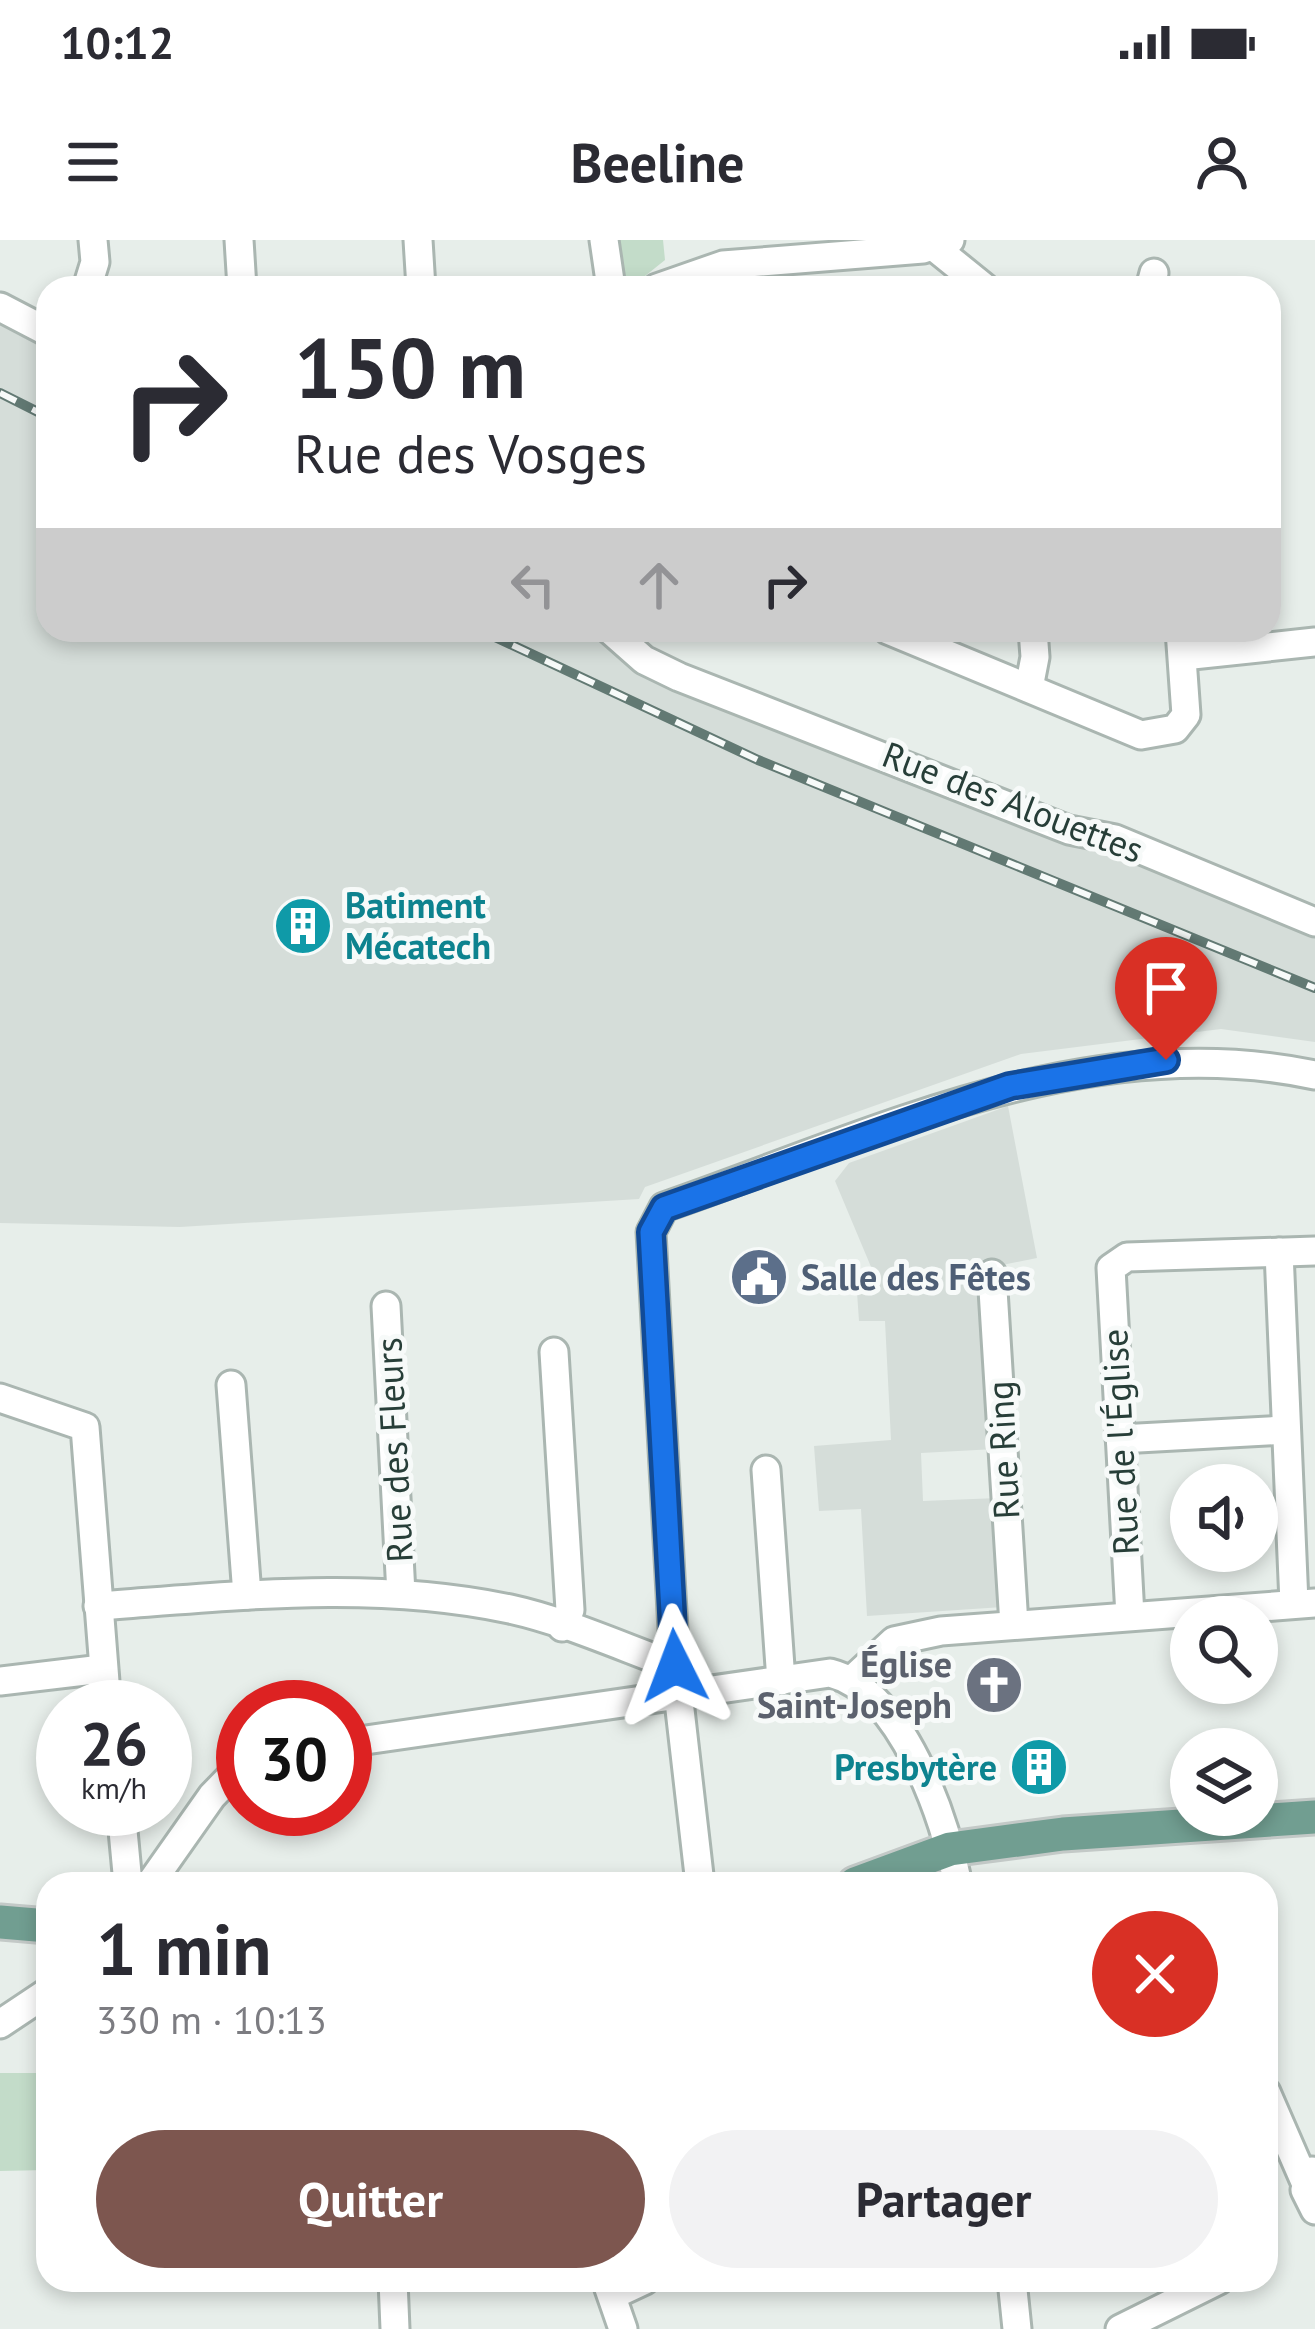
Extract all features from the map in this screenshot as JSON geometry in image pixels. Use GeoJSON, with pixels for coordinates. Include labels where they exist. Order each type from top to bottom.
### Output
{"type":"FeatureCollection","features":[{"type":"Feature","properties":{"kind":"main road"},"geometry":{"type":"LineString","coordinates":[[954,1867],[1064,1834],[1122,1834],[1313,1816]]}},
{"type":"Feature","properties":{"kind":"main road"},"geometry":{"type":"LineString","coordinates":[[0,1922],[36,1925]]}},
{"type":"Feature","properties":{"kind":"street"},"geometry":{"type":"LineString","coordinates":[[91,276],[93,240]]}},
{"type":"Feature","properties":{"kind":"street"},"geometry":{"type":"LineString","coordinates":[[239,240],[241,276]]}},
{"type":"Feature","properties":{"kind":"street"},"geometry":{"type":"LineString","coordinates":[[418,240],[421,276]]}},
{"type":"Feature","properties":{"kind":"street"},"geometry":{"type":"LineString","coordinates":[[604,240],[609,276]]}},
{"type":"Feature","properties":{"kind":"street"},"geometry":{"type":"LineString","coordinates":[[692,276],[784,250],[941,243],[974,276]]}},
{"type":"Feature","properties":{"kind":"street"},"geometry":{"type":"LineString","coordinates":[[0,307],[36,326]]}},
{"type":"Feature","properties":{"kind":"street","name":"Rue des Alouettes"},"geometry":{"type":"LineString","coordinates":[[624,642],[644,660],[1315,922]]}},
{"type":"Feature","properties":{"kind":"street","name":"Rue des Alouettes"},"geometry":{"type":"LineString","coordinates":[[650,642],[709,685]]}},
{"type":"Feature","properties":{"kind":"street"},"geometry":{"type":"LineString","coordinates":[[917,642],[1142,735],[1162,735],[1186,715],[1182,643],[1315,642]]}},
{"type":"Feature","properties":{"kind":"street"},"geometry":{"type":"LineString","coordinates":[[1029,688],[1034,642]]}},
{"type":"Feature","properties":{"kind":"street"},"geometry":{"type":"LineString","coordinates":[[699,1872],[678,1679],[651,1232],[664,1208],[1047,1076],[1195,1059],[1315,1076]]}},
{"type":"Feature","properties":{"kind":"street"},"geometry":{"type":"LineString","coordinates":[[853,1679],[894,1641],[1014,1625],[1304,1603],[1286,1430],[1279,1252],[1315,1251]]}},
{"type":"Feature","properties":{"kind":"street","name":"Rue de l'Église"},"geometry":{"type":"LineString","coordinates":[[1130,1616],[1111,1268],[1127,1257],[1279,1252]]}},
{"type":"Feature","properties":{"kind":"street","name":"Rue Ring"},"geometry":{"type":"LineString","coordinates":[[992,1274],[1014,1625]]}},
{"type":"Feature","properties":{"kind":"street","name":"Rue des Fleurs"},"geometry":{"type":"LineString","coordinates":[[386,1306],[401,1594]]}},
{"type":"Feature","properties":{"kind":"street"},"geometry":{"type":"LineString","coordinates":[[554,1352],[570,1610],[562,1627]]}},
{"type":"Feature","properties":{"kind":"street"},"geometry":{"type":"LineString","coordinates":[[231,1385],[247,1595]]}},
{"type":"Feature","properties":{"kind":"street"},"geometry":{"type":"LineString","coordinates":[[0,1398],[85,1427],[103,1680]]}},
{"type":"Feature","properties":{"kind":"street"},"geometry":{"type":"LineString","coordinates":[[1120,1439],[1286,1430]]}},
{"type":"Feature","properties":{"kind":"street"},"geometry":{"type":"LineString","coordinates":[[766,1470],[781,1681]]}},
{"type":"Feature","properties":{"kind":"street"},"geometry":{"type":"LineString","coordinates":[[98,1606],[320,1590],[401,1594],[512,1610],[678,1679]]}},
{"type":"Feature","properties":{"kind":"street"},"geometry":{"type":"LineString","coordinates":[[0,1681],[102,1670]]}},
{"type":"Feature","properties":{"kind":"street"},"geometry":{"type":"LineString","coordinates":[[372,1740],[570,1714],[678,1679],[781,1681],[830,1673],[853,1679],[886,1711],[924,1780],[954,1867]]}},
{"type":"Feature","properties":{"kind":"street"},"geometry":{"type":"LineString","coordinates":[[158,1872],[216,1792]]}},
{"type":"Feature","properties":{"kind":"street"},"geometry":{"type":"LineString","coordinates":[[124,1836],[127,1872]]}},
{"type":"Feature","properties":{"kind":"street"},"geometry":{"type":"LineString","coordinates":[[0,2024],[36,2000]]}},
{"type":"Feature","properties":{"kind":"street"},"geometry":{"type":"LineString","coordinates":[[1278,2115],[1310,2175],[1306,2198],[1315,2210]]}},
{"type":"Feature","properties":{"kind":"street"},"geometry":{"type":"LineString","coordinates":[[393,2292],[395,2329]]}},
{"type":"Feature","properties":{"kind":"street"},"geometry":{"type":"LineString","coordinates":[[611,2292],[623,2329]]}},
{"type":"Feature","properties":{"kind":"street"},"geometry":{"type":"LineString","coordinates":[[1013,2292],[1017,2329]]}},
{"type":"Feature","properties":{"kind":"street"},"geometry":{"type":"LineString","coordinates":[[1120,2329],[1196,2292]]}},
{"type":"Feature","properties":{"kind":"shaded area"},"geometry":{"type":"Polygon","coordinates":[[[0,319],[36,337],[36,642],[629,642],[1315,936],[1315,1042],[1221,1029],[1021,1054],[645,1187],[639,1199],[180,1227],[0,1223],[0,319]]]}},
{"type":"Feature","properties":{"kind":"shaded area"},"geometry":{"type":"Polygon","coordinates":[[[1008,1106],[1037,1258],[973,1271],[987,1306],[995,1449],[921,1453],[923,1501],[998,1498],[1003,1607],[867,1616],[861,1509],[819,1511],[814,1446],[891,1440],[885,1321],[859,1321],[856,1278],[874,1274],[835,1181],[849,1163],[1008,1106]]]}},
{"type":"Feature","properties":{"kind":"green space"},"geometry":{"type":"Polygon","coordinates":[[[617,240],[663,240],[665,260],[645,276],[620,276],[617,240]]]}},
{"type":"Feature","properties":{"kind":"green space"},"geometry":{"type":"Polygon","coordinates":[[[0,2073],[36,2073],[36,2170],[0,2171],[0,2073]]]}},
{"type":"Feature","properties":{"kind":"railway"},"geometry":{"type":"LineString","coordinates":[[0,393],[36,411]]}},
{"type":"Feature","properties":{"kind":"railway"},"geometry":{"type":"LineString","coordinates":[[506,642],[758,760],[1315,988]]}},
{"type":"Feature","properties":{"kind":"place","name":"Batiment Mécatech"},"geometry":{"type":"Point","coordinates":[303,926]}},
{"type":"Feature","properties":{"kind":"place","name":"Salle des Fêtes"},"geometry":{"type":"Point","coordinates":[759,1277]}},
{"type":"Feature","properties":{"kind":"place","name":"Église Saint-Joseph"},"geometry":{"type":"Point","coordinates":[994,1685]}},
{"type":"Feature","properties":{"kind":"place","name":"Presbytère"},"geometry":{"type":"Point","coordinates":[1039,1767]}},
{"type":"Feature","properties":{"kind":"route"},"geometry":{"type":"LineString","coordinates":[[675,1666],[651,1232],[656,1216],[664,1208],[1010,1086],[1047,1076],[1166,1060]]}}]}
